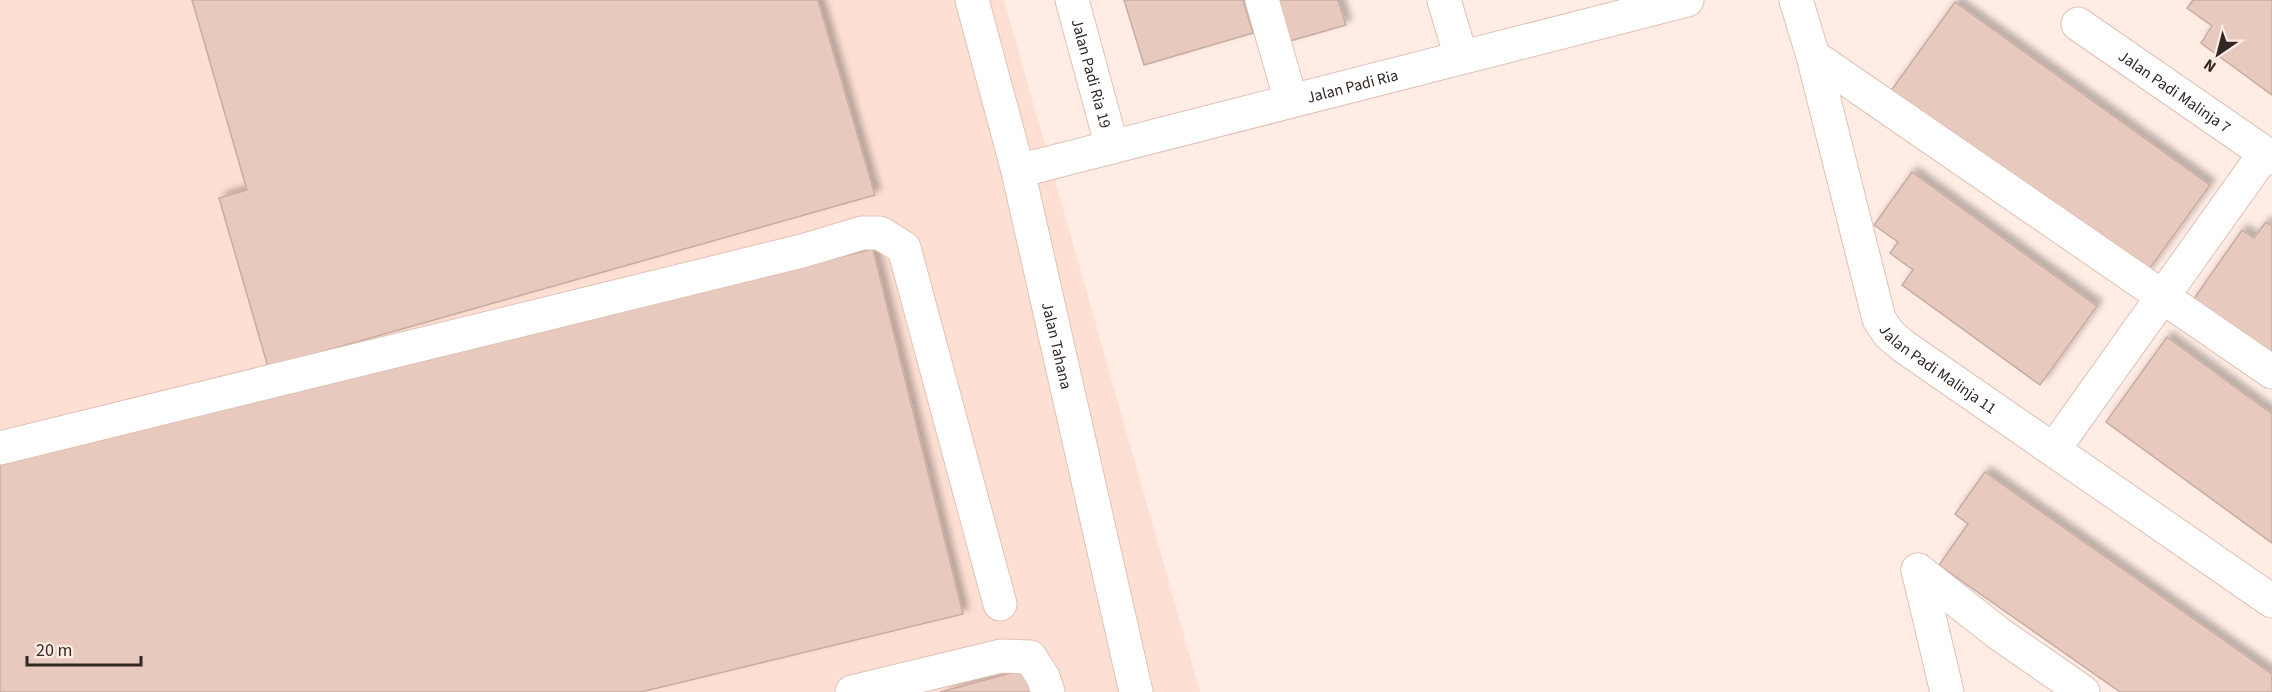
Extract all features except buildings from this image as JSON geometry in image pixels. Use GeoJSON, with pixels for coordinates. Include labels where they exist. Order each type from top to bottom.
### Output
{"type":"FeatureCollection","features":[{"type":"Feature","properties":{"kind":"street","name":"Jalan Tahana"},"geometry":{"type":"LineString","coordinates":[[972,0],[1018,171],[1136,692]]}},
{"type":"Feature","properties":{"kind":"street","name":"Jalan Padi Ria 19"},"geometry":{"type":"LineString","coordinates":[[1072,0],[1112,147]]}},
{"type":"Feature","properties":{"kind":"street"},"geometry":{"type":"LineString","coordinates":[[1262,0],[1291,101]]}},
{"type":"Feature","properties":{"kind":"street"},"geometry":{"type":"LineString","coordinates":[[1444,0],[1461,57]]}},
{"type":"Feature","properties":{"kind":"street","name":"Jalan Padi Ria"},"geometry":{"type":"LineString","coordinates":[[1018,171],[1461,57],[1622,8],[1687,0]]}},
{"type":"Feature","properties":{"kind":"street","name":"Jalan Padi Malinja 11"},"geometry":{"type":"LineString","coordinates":[[1796,0],[1813,56],[1879,319],[1889,334],[1903,346],[2272,601]]}},
{"type":"Feature","properties":{"kind":"street","name":"Jalan Padi Malinja 7"},"geometry":{"type":"LineString","coordinates":[[2078,24],[2268,155]]}},
{"type":"Feature","properties":{"kind":"street"},"geometry":{"type":"LineString","coordinates":[[1813,56],[2165,296],[2272,372]]}},
{"type":"Feature","properties":{"kind":"street"},"geometry":{"type":"LineString","coordinates":[[2054,449],[2268,155]]}},
{"type":"Feature","properties":{"kind":"street"},"geometry":{"type":"LineString","coordinates":[[0,448],[802,251],[862,233],[880,232],[904,248],[1000,604]]}},
{"type":"Feature","properties":{"kind":"street"},"geometry":{"type":"LineString","coordinates":[[1947,692],[1918,570],[1998,633],[2084,692]]}},
{"type":"Feature","properties":{"kind":"street"},"geometry":{"type":"LineString","coordinates":[[852,692],[1001,657],[1030,657],[1043,677],[1048,692]]}},
{"type":"Feature","properties":{"kind":"shaded area"},"geometry":{"type":"Polygon","coordinates":[[[0,0],[1004,0],[1200,692],[0,692],[0,0]]]}}]}
